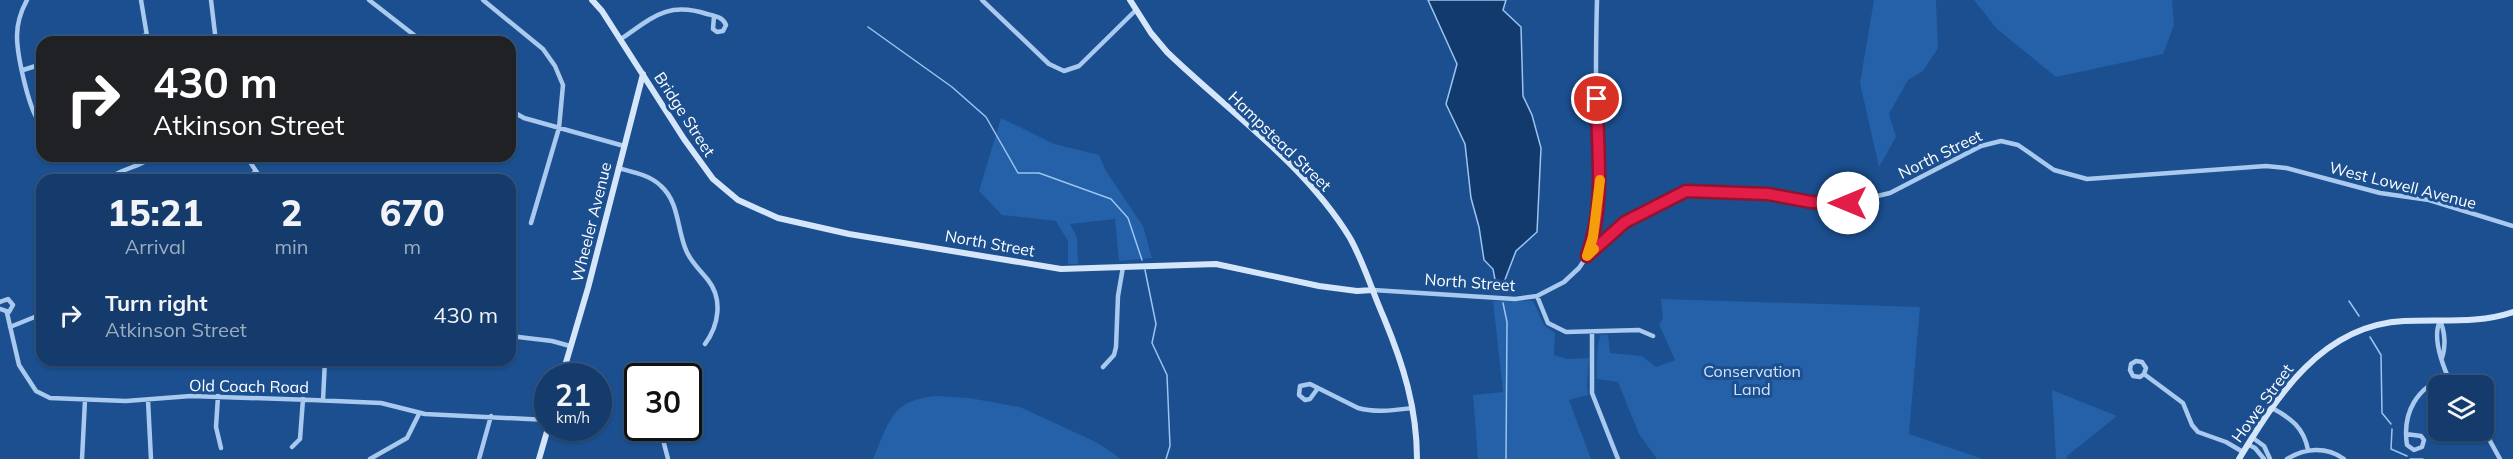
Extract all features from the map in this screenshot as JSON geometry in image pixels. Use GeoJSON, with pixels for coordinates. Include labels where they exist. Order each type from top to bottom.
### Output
{"type":"FeatureCollection","features":[{"type":"Feature","properties":{"kind":"street"},"geometry":{"type":"LineString","coordinates":[[27,0],[21,13],[17,35],[23,70],[36,118]]}},
{"type":"Feature","properties":{"kind":"street"},"geometry":{"type":"LineString","coordinates":[[141,0],[147,35],[143,36]]}},
{"type":"Feature","properties":{"kind":"street"},"geometry":{"type":"LineString","coordinates":[[211,0],[215,36]]}},
{"type":"Feature","properties":{"kind":"street"},"geometry":{"type":"LineString","coordinates":[[369,0],[415,36]]}},
{"type":"Feature","properties":{"kind":"street"},"geometry":{"type":"LineString","coordinates":[[483,0],[536,42],[555,66],[563,85],[559,128],[531,223]]}},
{"type":"Feature","properties":{"kind":"street","name":"Bridge Street"},"geometry":{"type":"LineString","coordinates":[[592,0],[602,10],[689,147],[713,179],[738,200],[778,218]]}},
{"type":"Feature","properties":{"kind":"street"},"geometry":{"type":"LineString","coordinates":[[982,0],[1049,64],[1064,71],[1079,66],[1136,10]]}},
{"type":"Feature","properties":{"kind":"street","name":"Hampstead Street"},"geometry":{"type":"LineString","coordinates":[[1130,0],[1167,52],[1289,164],[1330,209],[1359,255],[1407,380],[1413,408],[1417,459]]}},
{"type":"Feature","properties":{"kind":"street"},"geometry":{"type":"LineString","coordinates":[[1587,256],[1593,237],[1600,188],[1597,118],[1597,0]]}},
{"type":"Feature","properties":{"kind":"street"},"geometry":{"type":"LineString","coordinates":[[621,39],[655,15],[669,10],[688,8],[714,16]]}},
{"type":"Feature","properties":{"kind":"street"},"geometry":{"type":"LineString","coordinates":[[23,70],[36,66]]}},
{"type":"Feature","properties":{"kind":"street","name":"Wheeler Avenue"},"geometry":{"type":"LineString","coordinates":[[565,363],[643,74]]}},
{"type":"Feature","properties":{"kind":"street"},"geometry":{"type":"LineString","coordinates":[[516,113],[524,118],[624,146]]}},
{"type":"Feature","properties":{"kind":"street","name":"North Street"},"geometry":{"type":"LineString","coordinates":[[778,218],[849,234],[1047,267],[1080,270],[1216,264],[1338,289],[1515,299],[1537,296],[1568,280],[1587,256],[1625,222],[1686,191],[1768,194],[1811,202],[1848,203],[1890,193],[1981,146],[2001,141],[2019,145],[2054,170],[2087,179],[2266,166],[2286,168]]}},
{"type":"Feature","properties":{"kind":"street"},"geometry":{"type":"LineString","coordinates":[[116,174],[144,162]]}},
{"type":"Feature","properties":{"kind":"street"},"geometry":{"type":"LineString","coordinates":[[249,162],[255,172],[252,174]]}},
{"type":"Feature","properties":{"kind":"street"},"geometry":{"type":"LineString","coordinates":[[618,168],[655,181],[671,199],[686,249],[714,288],[717,297],[717,319],[711,336],[705,344]]}},
{"type":"Feature","properties":{"kind":"street","name":"West Lowell Avenue"},"geometry":{"type":"LineString","coordinates":[[2286,168],[2380,193],[2429,200],[2513,226]]}},
{"type":"Feature","properties":{"kind":"street"},"geometry":{"type":"LineString","coordinates":[[1103,367],[1114,355],[1116,347],[1118,296],[1123,267]]}},
{"type":"Feature","properties":{"kind":"street"},"geometry":{"type":"LineString","coordinates":[[1537,296],[1543,315],[1555,328],[1566,332],[1639,330],[1653,336]]}},
{"type":"Feature","properties":{"kind":"street","name":"Old Coach Road"},"geometry":{"type":"LineString","coordinates":[[0,302],[5,299],[12,301],[13,308],[7,313],[19,365],[36,391],[50,398],[148,400],[218,396],[303,399],[381,403],[419,414],[534,419]]}},
{"type":"Feature","properties":{"kind":"street"},"geometry":{"type":"LineString","coordinates":[[0,309],[7,313]]}},
{"type":"Feature","properties":{"kind":"street","name":"Howe Street"},"geometry":{"type":"LineString","coordinates":[[2239,459],[2294,377],[2310,361],[2339,340],[2357,331],[2398,321],[2478,319],[2513,312]]}},
{"type":"Feature","properties":{"kind":"street"},"geometry":{"type":"LineString","coordinates":[[10,327],[36,316]]}},
{"type":"Feature","properties":{"kind":"street"},"geometry":{"type":"LineString","coordinates":[[2440,321],[2443,326],[2442,358],[2448,375]]}},
{"type":"Feature","properties":{"kind":"street"},"geometry":{"type":"LineString","coordinates":[[1592,332],[1592,393],[1618,459]]}},
{"type":"Feature","properties":{"kind":"street"},"geometry":{"type":"LineString","coordinates":[[516,337],[552,341],[570,346]]}},
{"type":"Feature","properties":{"kind":"street"},"geometry":{"type":"LineString","coordinates":[[323,400],[325,366]]}},
{"type":"Feature","properties":{"kind":"street"},"geometry":{"type":"LineString","coordinates":[[2144,374],[2183,403],[2198,432],[2226,442],[2243,452]]}},
{"type":"Feature","properties":{"kind":"street"},"geometry":{"type":"LineString","coordinates":[[2406,434],[2420,435],[2424,440],[2422,447],[2416,450],[2409,448],[2406,434],[2408,413],[2417,396],[2428,386]]}},
{"type":"Feature","properties":{"kind":"street"},"geometry":{"type":"LineString","coordinates":[[1318,388],[1358,408],[1368,410],[1413,408]]}},
{"type":"Feature","properties":{"kind":"street"},"geometry":{"type":"LineString","coordinates":[[218,396],[216,427],[221,448]]}},
{"type":"Feature","properties":{"kind":"street"},"geometry":{"type":"LineString","coordinates":[[292,447],[300,439],[303,399]]}},
{"type":"Feature","properties":{"kind":"street"},"geometry":{"type":"LineString","coordinates":[[82,459],[85,400]]}},
{"type":"Feature","properties":{"kind":"street"},"geometry":{"type":"LineString","coordinates":[[148,400],[151,459]]}},
{"type":"Feature","properties":{"kind":"street"},"geometry":{"type":"LineString","coordinates":[[2272,408],[2298,426],[2305,436],[2308,450]]}},
{"type":"Feature","properties":{"kind":"street"},"geometry":{"type":"LineString","coordinates":[[370,459],[406,438],[413,430],[419,414]]}},
{"type":"Feature","properties":{"kind":"street"},"geometry":{"type":"LineString","coordinates":[[479,459],[491,416]]}},
{"type":"Feature","properties":{"kind":"street"},"geometry":{"type":"LineString","coordinates":[[2253,438],[2264,446],[2270,459]]}},
{"type":"Feature","properties":{"kind":"street"},"geometry":{"type":"LineString","coordinates":[[539,459],[544,441]]}},
{"type":"Feature","properties":{"kind":"street"},"geometry":{"type":"LineString","coordinates":[[663,441],[668,459]]}},
{"type":"Feature","properties":{"kind":"street"},"geometry":{"type":"LineString","coordinates":[[2490,441],[2500,459]]}},
{"type":"Feature","properties":{"kind":"street"},"geometry":{"type":"LineString","coordinates":[[2249,445],[2255,448],[2264,459]]}},
{"type":"Feature","properties":{"kind":"street"},"geometry":{"type":"LineString","coordinates":[[2286,459],[2308,450],[2325,450],[2344,459]]}},
{"type":"Feature","properties":{"kind":"green space"},"geometry":{"type":"Polygon","coordinates":[[[1874,0],[1936,0],[1938,48],[1923,71],[1908,80],[1889,114],[1896,137],[1879,167],[1860,83],[1874,0]]]}},
{"type":"Feature","properties":{"kind":"green space"},"geometry":{"type":"Polygon","coordinates":[[[1974,0],[2172,0],[2174,25],[2163,54],[2056,77],[1997,29],[1974,0]]]}},
{"type":"Feature","properties":{"kind":"green space"},"geometry":{"type":"Polygon","coordinates":[[[1001,118],[1054,144],[1099,155],[1106,171],[1143,226],[1152,258],[1119,261],[1115,219],[1070,224],[1077,238],[1078,264],[1068,264],[1068,241],[1056,221],[1002,215],[979,191],[1001,118]]]}},
{"type":"Feature","properties":{"kind":"green space","name":"Conservation Land"},"geometry":{"type":"Polygon","coordinates":[[[1661,299],[1920,307],[1909,434],[1983,459],[1657,459],[1639,434],[1618,382],[1597,379],[1597,363],[1598,343],[1601,335],[1608,335],[1610,353],[1642,356],[1656,367],[1675,360],[1659,324],[1663,319],[1661,299]]]}},
{"type":"Feature","properties":{"kind":"green space"},"geometry":{"type":"Polygon","coordinates":[[[1493,301],[1533,301],[1544,325],[1555,333],[1554,355],[1567,359],[1589,358],[1588,395],[1569,400],[1591,459],[1478,459],[1473,395],[1503,392],[1493,301]]]}},
{"type":"Feature","properties":{"kind":"green space"},"geometry":{"type":"Polygon","coordinates":[[[2052,390],[2117,416],[2067,456],[2067,459],[2056,459],[2052,390]]]}},
{"type":"Feature","properties":{"kind":"green space"},"geometry":{"type":"Polygon","coordinates":[[[938,396],[969,398],[1020,407],[1098,443],[1121,459],[873,459],[889,423],[901,407],[922,398],[938,396]]]}},
{"type":"Feature","properties":{"kind":"shaded area"},"geometry":{"type":"Polygon","coordinates":[[[1428,0],[1506,0],[1503,10],[1521,27],[1523,96],[1532,115],[1541,148],[1537,232],[1516,251],[1501,290],[1497,290],[1493,269],[1484,260],[1479,227],[1471,198],[1465,144],[1446,104],[1457,64],[1428,0]]]}},
{"type":"Feature","properties":{"kind":"waterway"},"geometry":{"type":"LineString","coordinates":[[868,27],[952,87],[986,117],[1018,173],[1039,173],[1111,199],[1128,218],[1142,260]]}},
{"type":"Feature","properties":{"kind":"waterway"},"geometry":{"type":"LineString","coordinates":[[1145,270],[1156,324],[1152,343],[1167,375],[1170,446],[1166,459]]}},
{"type":"Feature","properties":{"kind":"waterway"},"geometry":{"type":"LineString","coordinates":[[2349,301],[2359,316]]}},
{"type":"Feature","properties":{"kind":"waterway"},"geometry":{"type":"LineString","coordinates":[[1503,303],[1507,322],[1506,459]]}},
{"type":"Feature","properties":{"kind":"waterway"},"geometry":{"type":"LineString","coordinates":[[2370,337],[2381,355],[2382,413],[2391,424]]}},
{"type":"Feature","properties":{"kind":"waterway"},"geometry":{"type":"LineString","coordinates":[[2392,429],[2391,449],[2407,456]]}},
{"type":"Feature","properties":{"kind":"waterway"},"geometry":{"type":"LineString","coordinates":[[2410,459],[2423,459]]}},
{"type":"Feature","properties":{"kind":"slow traffic"},"geometry":{"type":"LineString","coordinates":[[1594,249],[1587,256],[1593,237],[1600,180]]}},
{"type":"Feature","properties":{"kind":"route"},"geometry":{"type":"LineString","coordinates":[[1597,99],[1600,188],[1593,237],[1587,256],[1625,222],[1686,191],[1774,194],[1811,202],[1848,203]]}}]}
